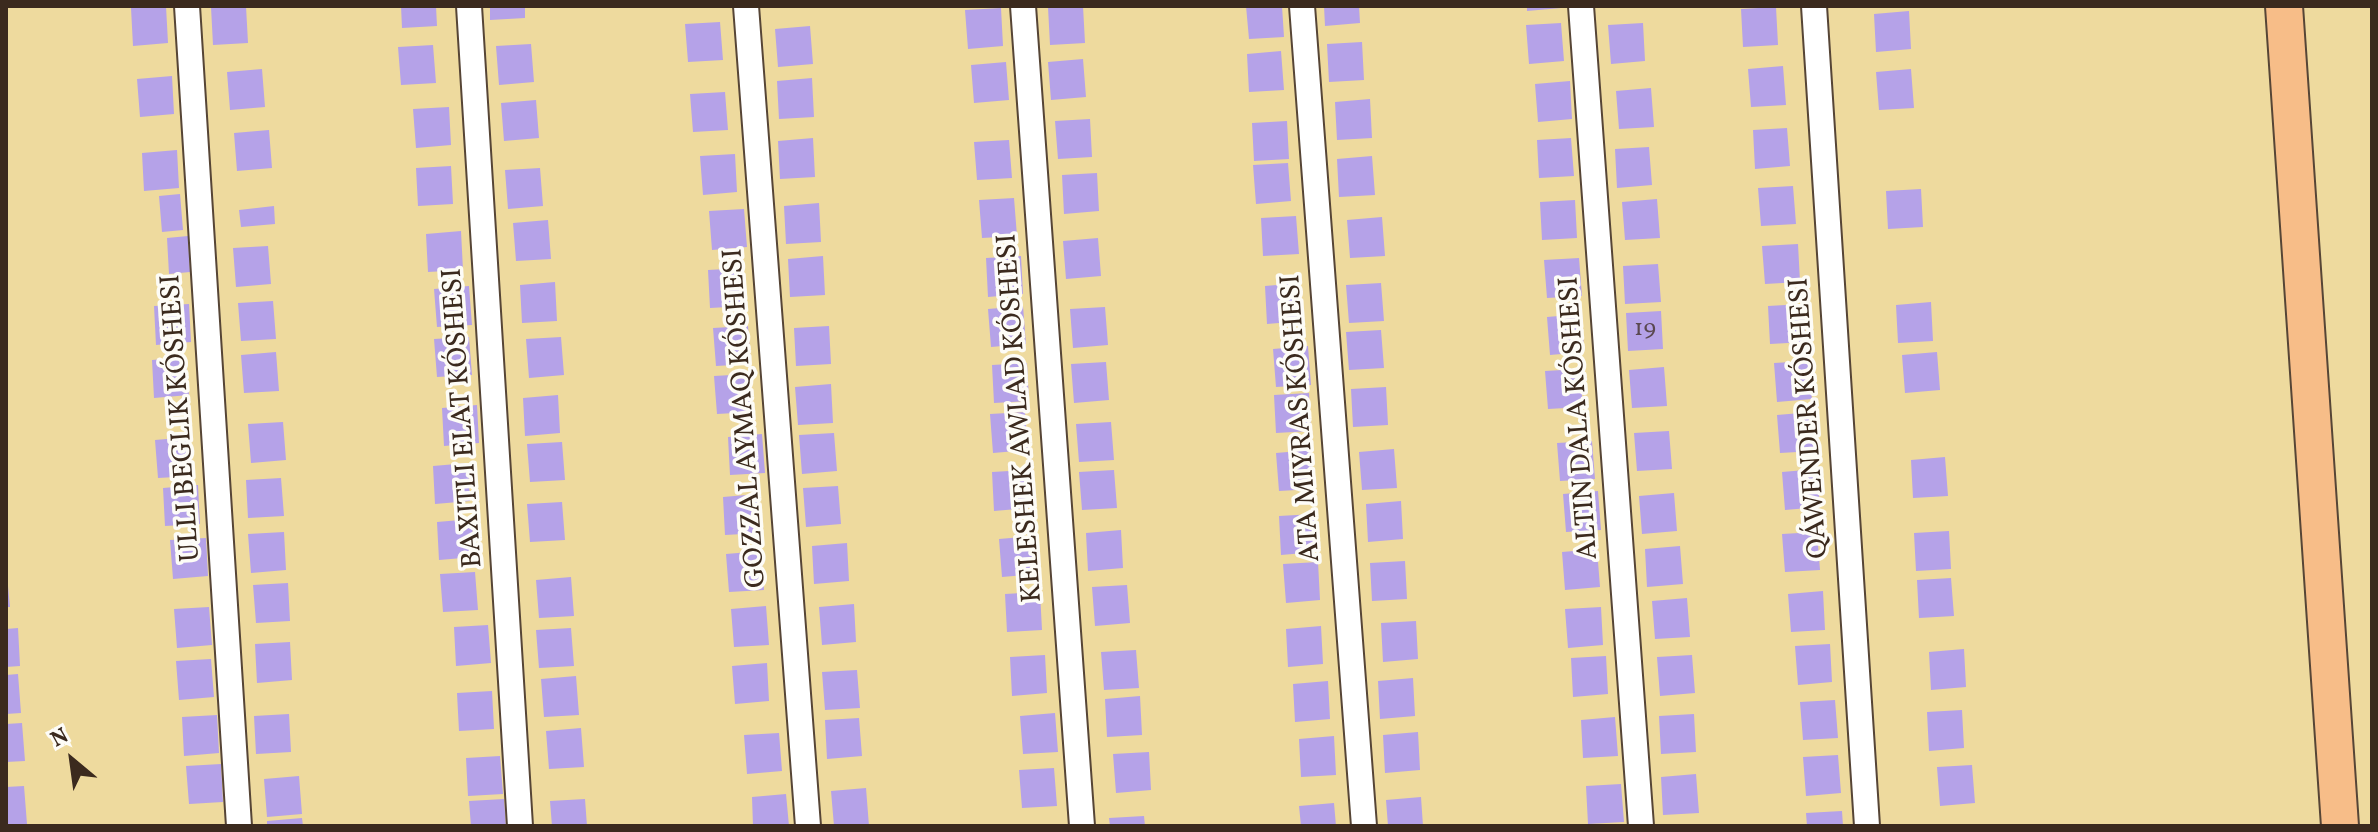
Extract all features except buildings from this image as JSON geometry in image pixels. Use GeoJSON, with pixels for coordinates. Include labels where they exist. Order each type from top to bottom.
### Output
{"type":"FeatureCollection","features":[{"type":"Feature","properties":{"kind":"main road"},"geometry":{"type":"LineString","coordinates":[[2284,6],[2340,826]]}},
{"type":"Feature","properties":{"kind":"street"},"geometry":{"type":"LineString","coordinates":[[187,6],[239,826]]}},
{"type":"Feature","properties":{"kind":"street"},"geometry":{"type":"LineString","coordinates":[[469,6],[520,826]]}},
{"type":"Feature","properties":{"kind":"street","name":"GOZZAL AYMAQ KÓSHESI"},"geometry":{"type":"LineString","coordinates":[[746,6],[808,826]]}},
{"type":"Feature","properties":{"kind":"street","name":"KELESHEK AWLAD KÓSHESI"},"geometry":{"type":"LineString","coordinates":[[1023,6],[1082,826]]}},
{"type":"Feature","properties":{"kind":"street","name":"ATA MIYRAS KÓSHESI"},"geometry":{"type":"LineString","coordinates":[[1302,6],[1364,826]]}},
{"type":"Feature","properties":{"kind":"street"},"geometry":{"type":"LineString","coordinates":[[1581,6],[1641,826]]}},
{"type":"Feature","properties":{"kind":"street","name":"QÁWENDER KÓSHESI"},"geometry":{"type":"LineString","coordinates":[[1814,6],[1867,826]]}},
{"type":"Feature","properties":{"kind":"sand"},"geometry":{"type":"Polygon","coordinates":[[[6,6],[2372,6],[2372,826],[6,826],[6,6]]]}}]}
